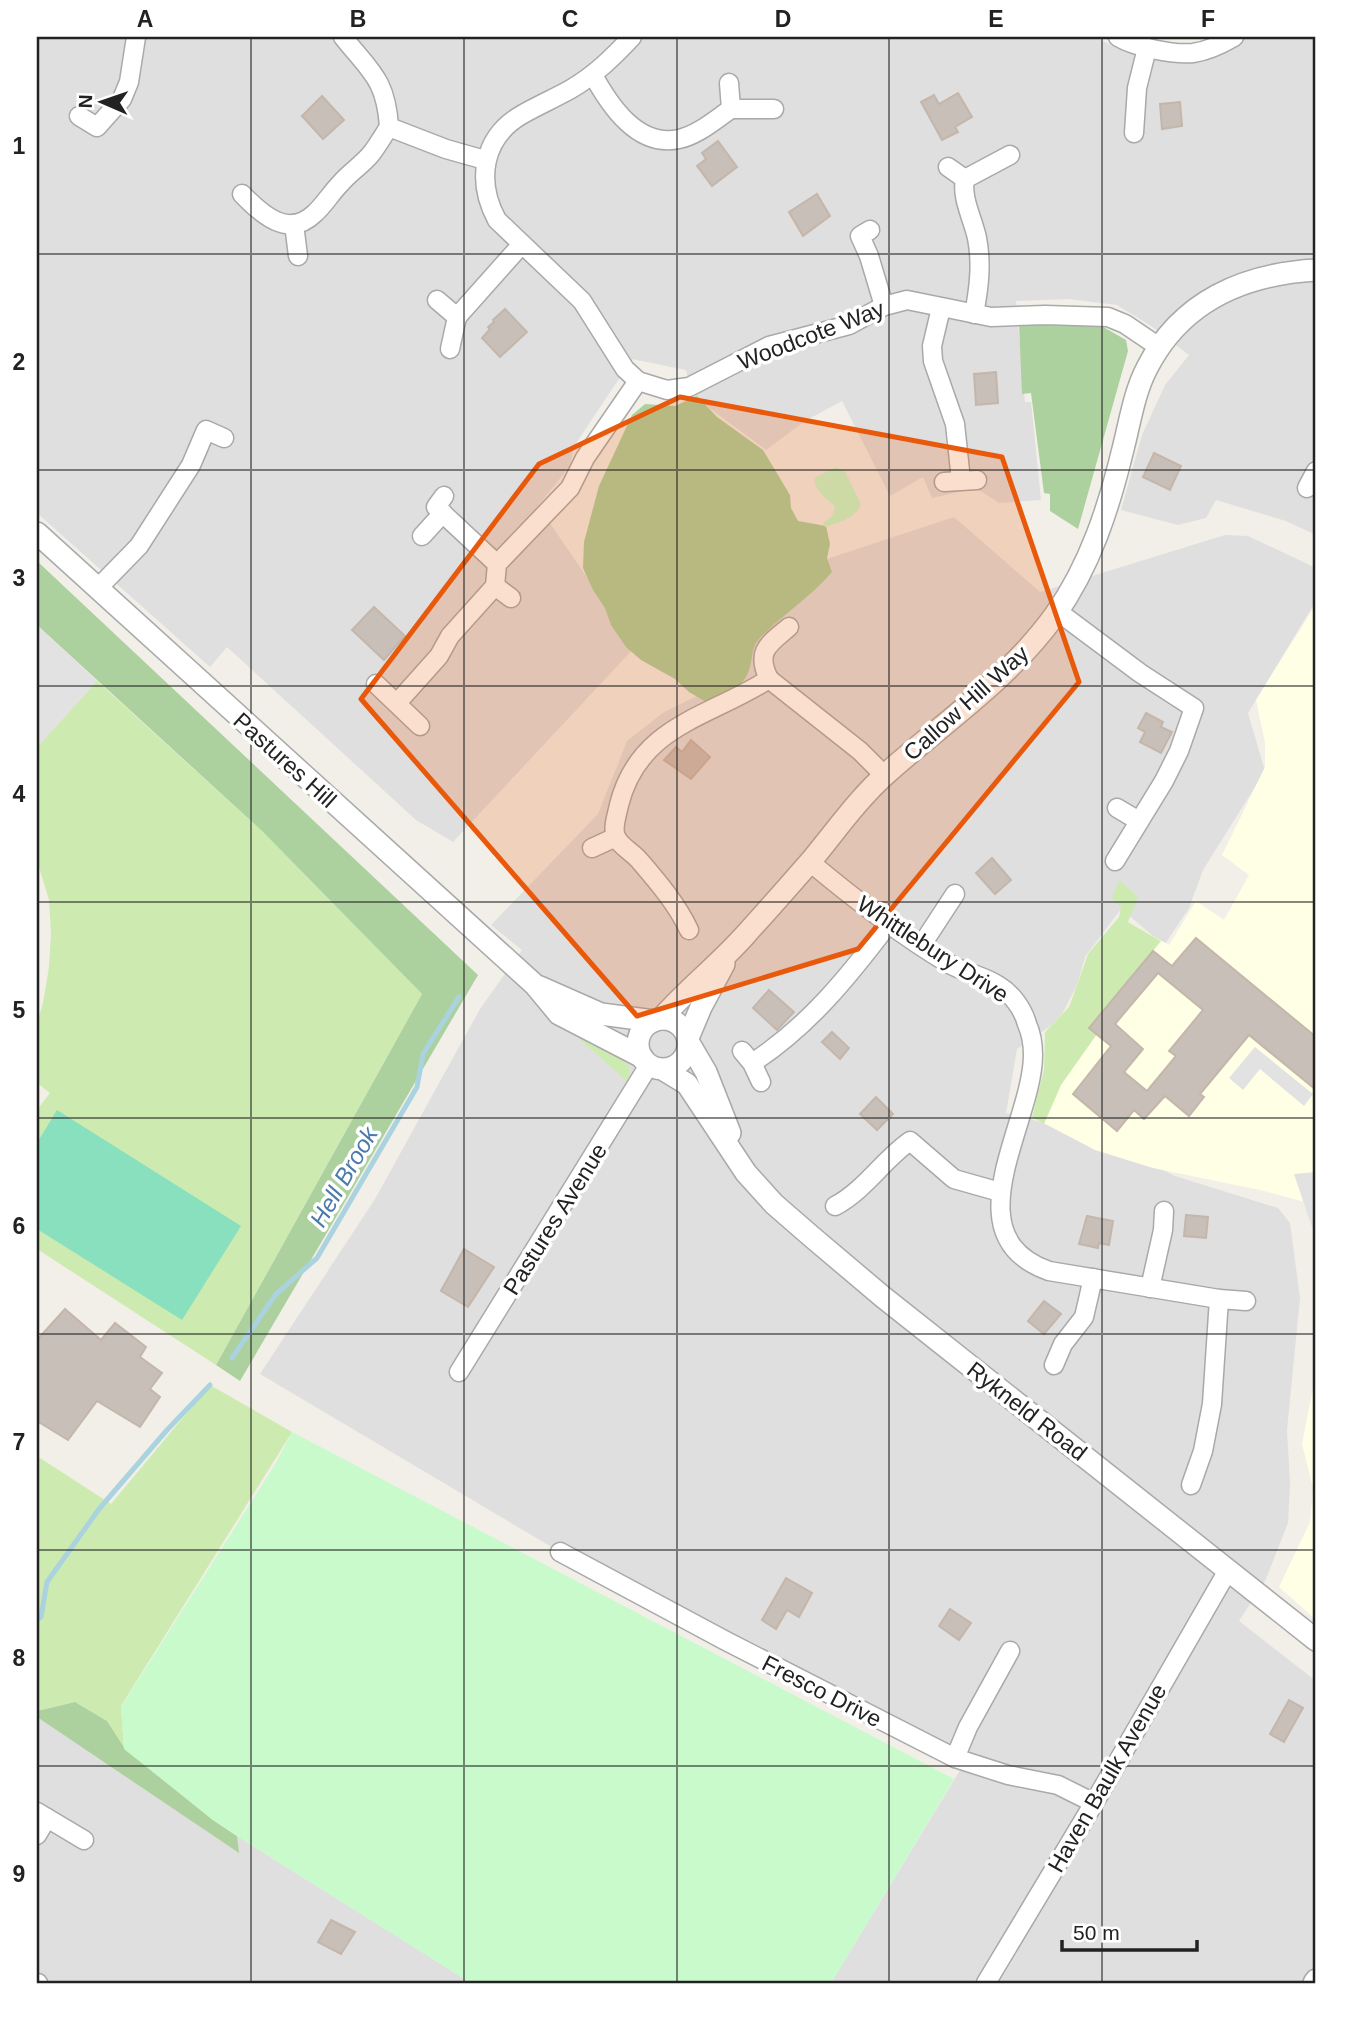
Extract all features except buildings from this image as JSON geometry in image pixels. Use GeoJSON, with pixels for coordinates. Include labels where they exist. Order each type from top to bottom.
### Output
{"type":"FeatureCollection","features":[{"type":"Feature","properties":{"kind":"street"},"geometry":{"type":"LineString","coordinates":[[79,116],[97,127],[122,99],[129,82],[136,37]]}},
{"type":"Feature","properties":{"kind":"street"},"geometry":{"type":"LineString","coordinates":[[242,194],[264,215],[277,222],[294,225],[308,219],[370,155],[389,127],[385,98],[378,78],[343,37]]}},
{"type":"Feature","properties":{"kind":"street"},"geometry":{"type":"LineString","coordinates":[[397,703],[439,656],[450,636],[495,586],[497,565],[570,488],[585,458],[638,381],[625,369],[582,301],[497,220],[490,206],[484,178],[485,160],[494,140],[510,122],[593,75],[632,37]]}},
{"type":"Feature","properties":{"kind":"street"},"geometry":{"type":"LineString","coordinates":[[1118,37],[1147,48],[1192,53],[1218,46],[1234,37]]}},
{"type":"Feature","properties":{"kind":"street"},"geometry":{"type":"LineString","coordinates":[[1134,132],[1137,88],[1147,48]]}},
{"type":"Feature","properties":{"kind":"street"},"geometry":{"type":"LineString","coordinates":[[593,75],[614,109],[634,128],[657,139],[680,139],[731,109],[774,109]]}},
{"type":"Feature","properties":{"kind":"street"},"geometry":{"type":"LineString","coordinates":[[729,83],[731,109]]}},
{"type":"Feature","properties":{"kind":"street"},"geometry":{"type":"LineString","coordinates":[[389,127],[446,149],[485,160]]}},
{"type":"Feature","properties":{"kind":"street"},"geometry":{"type":"LineString","coordinates":[[965,179],[1010,155]]}},
{"type":"Feature","properties":{"kind":"street"},"geometry":{"type":"LineString","coordinates":[[948,167],[965,179]]}},
{"type":"Feature","properties":{"kind":"street"},"geometry":{"type":"LineString","coordinates":[[965,179],[964,188],[977,239],[980,264],[974,314]]}},
{"type":"Feature","properties":{"kind":"street"},"geometry":{"type":"LineString","coordinates":[[294,225],[298,256]]}},
{"type":"Feature","properties":{"kind":"street"},"geometry":{"type":"LineString","coordinates":[[870,230],[860,236],[884,306]]}},
{"type":"Feature","properties":{"kind":"street"},"geometry":{"type":"LineString","coordinates":[[450,349],[457,317],[522,244]]}},
{"type":"Feature","properties":{"kind":"street","name":"Callow Hill Way"},"geometry":{"type":"LineString","coordinates":[[657,1020],[730,953],[884,775],[1001,676],[1035,641],[1057,611],[1081,570],[1100,528],[1135,398],[1159,347],[1184,320],[1227,290],[1272,274],[1316,270]]}},
{"type":"Feature","properties":{"kind":"street"},"geometry":{"type":"LineString","coordinates":[[437,300],[457,317]]}},
{"type":"Feature","properties":{"kind":"street","name":"Woodcote Way"},"geometry":{"type":"LineString","coordinates":[[638,381],[667,390],[689,387],[769,346],[849,325],[884,306],[907,300],[991,317],[1108,317],[1125,324],[1159,347]]}},
{"type":"Feature","properties":{"kind":"street"},"geometry":{"type":"LineString","coordinates":[[941,307],[932,346],[933,361],[955,424],[961,481]]}},
{"type":"Feature","properties":{"kind":"street"},"geometry":{"type":"LineString","coordinates":[[98,589],[139,546],[191,465],[206,430],[223,438]]}},
{"type":"Feature","properties":{"kind":"street"},"geometry":{"type":"LineString","coordinates":[[1307,488],[1316,471]]}},
{"type":"Feature","properties":{"kind":"street"},"geometry":{"type":"LineString","coordinates":[[422,536],[443,505],[497,565]]}},
{"type":"Feature","properties":{"kind":"street","name":"Pastures Hill"},"geometry":{"type":"LineString","coordinates":[[37,533],[535,985],[559,1014],[652,1064]]}},
{"type":"Feature","properties":{"kind":"street"},"geometry":{"type":"LineString","coordinates":[[495,586],[511,598]]}},
{"type":"Feature","properties":{"kind":"street"},"geometry":{"type":"LineString","coordinates":[[1057,611],[1140,673],[1194,708],[1179,751],[1164,781],[1115,861]]}},
{"type":"Feature","properties":{"kind":"street"},"geometry":{"type":"LineString","coordinates":[[789,627],[767,646],[763,654],[769,679],[860,751],[884,775]]}},
{"type":"Feature","properties":{"kind":"street"},"geometry":{"type":"LineString","coordinates":[[689,930],[682,914],[616,836],[614,826],[623,793],[646,750],[668,732],[725,705],[769,679]]}},
{"type":"Feature","properties":{"kind":"street"},"geometry":{"type":"LineString","coordinates":[[376,684],[420,726]]}},
{"type":"Feature","properties":{"kind":"street"},"geometry":{"type":"LineString","coordinates":[[1117,808],[1139,821]]}},
{"type":"Feature","properties":{"kind":"street"},"geometry":{"type":"LineString","coordinates":[[592,848],[616,836]]}},
{"type":"Feature","properties":{"kind":"street","name":"Whittlebury Drive"},"geometry":{"type":"LineString","coordinates":[[810,862],[854,900],[921,946],[961,971],[1001,987],[1022,1010],[1033,1054],[1032,1068],[1000,1192],[1000,1218],[1004,1235],[1023,1259],[1049,1271],[1246,1301]]}},
{"type":"Feature","properties":{"kind":"street"},"geometry":{"type":"LineString","coordinates":[[921,946],[955,894]]}},
{"type":"Feature","properties":{"kind":"street"},"geometry":{"type":"LineString","coordinates":[[761,1082],[747,1057],[805,1023],[852,972],[889,923]]}},
{"type":"Feature","properties":{"kind":"street","name":"Callow Hill Way"},"geometry":{"type":"LineString","coordinates":[[688,1040],[701,1007],[730,953]]}},
{"type":"Feature","properties":{"kind":"street","name":"Pastures Hill"},"geometry":{"type":"LineString","coordinates":[[535,985],[601,1014],[657,1020]]}},
{"type":"Feature","properties":{"kind":"street"},"geometry":{"type":"LineString","coordinates":[[657,1020],[672,1020],[679,1024],[688,1040],[685,1057],[676,1066],[652,1064],[638,1041],[646,1026],[657,1020]]}},
{"type":"Feature","properties":{"kind":"street","name":"Rykneld Road"},"geometry":{"type":"LineString","coordinates":[[688,1040],[706,1072],[746,1173]]}},
{"type":"Feature","properties":{"kind":"street","name":"Rykneld Road"},"geometry":{"type":"LineString","coordinates":[[652,1064],[687,1084],[746,1173],[774,1204],[872,1289],[1316,1640]]}},
{"type":"Feature","properties":{"kind":"street","name":"Pastures Avenue"},"geometry":{"type":"LineString","coordinates":[[459,1373],[652,1064]]}},
{"type":"Feature","properties":{"kind":"street"},"geometry":{"type":"LineString","coordinates":[[835,1206],[852,1198],[893,1153],[910,1141],[954,1179],[1000,1192]]}},
{"type":"Feature","properties":{"kind":"street"},"geometry":{"type":"LineString","coordinates":[[1150,1287],[1163,1230],[1164,1211]]}},
{"type":"Feature","properties":{"kind":"street"},"geometry":{"type":"LineString","coordinates":[[1054,1365],[1063,1344],[1084,1317],[1093,1278]]}},
{"type":"Feature","properties":{"kind":"street"},"geometry":{"type":"LineString","coordinates":[[1191,1485],[1203,1451],[1212,1404],[1219,1299]]}},
{"type":"Feature","properties":{"kind":"street","name":"Fresco Drive"},"geometry":{"type":"LineString","coordinates":[[560,1552],[726,1641],[955,1758],[1008,1775],[1058,1785],[1094,1803]]}},
{"type":"Feature","properties":{"kind":"street","name":"Haven Baulk Avenue"},"geometry":{"type":"LineString","coordinates":[[986,1983],[1094,1803],[1227,1572]]}},
{"type":"Feature","properties":{"kind":"street"},"geometry":{"type":"LineString","coordinates":[[955,1758],[968,1727],[1010,1651]]}},
{"type":"Feature","properties":{"kind":"street"},"geometry":{"type":"LineString","coordinates":[[37,1835],[42,1815],[84,1840]]}},
{"type":"Feature","properties":{"kind":"highlighted area"},"geometry":{"type":"Polygon","coordinates":[[[680,397],[1002,457],[1079,682],[858,949],[637,1016],[361,699],[539,464],[680,397]]]}},
{"type":"Feature","properties":{"kind":"shaded area"},"geometry":{"type":"Polygon","coordinates":[[[37,37],[1096,37],[1116,48],[1165,61],[1212,57],[1246,37],[1316,37],[1316,535],[1286,521],[1216,500],[1206,518],[1178,525],[1121,510],[1142,435],[1165,385],[1189,355],[1151,326],[1117,305],[1069,299],[1016,301],[1025,402],[1031,402],[1041,500],[999,503],[976,488],[932,498],[923,477],[890,496],[842,401],[805,421],[766,450],[692,395],[686,370],[632,359],[575,445],[569,467],[538,506],[635,647],[453,842],[416,820],[227,647],[210,667],[37,513],[37,37]]]}},
{"type":"Feature","properties":{"kind":"shaded area"},"geometry":{"type":"Polygon","coordinates":[[[954,517],[1040,592],[1225,535],[1248,536],[1316,568],[1316,601],[1248,713],[1265,771],[1203,870],[1189,908],[1161,950],[1148,941],[1152,935],[1121,909],[1085,957],[1077,985],[1059,1020],[1017,1049],[1006,1113],[1094,1136],[1175,1176],[1278,1208],[1290,1223],[1300,1298],[1287,1430],[1290,1484],[1288,1523],[1266,1579],[1239,1621],[1316,1681],[1316,1983],[831,1983],[968,1757],[885,1712],[560,1552],[260,1374],[375,1199],[480,1009],[522,950],[491,925],[598,814],[627,741],[664,712],[746,672],[751,641],[827,559],[954,517]]]}},
{"type":"Feature","properties":{"kind":"shaded area"},"geometry":{"type":"Polygon","coordinates":[[[1316,604],[1316,1241],[1305,1202],[1153,1168],[1095,1150],[1032,1117],[1044,1069],[1045,1032],[1069,1007],[1088,954],[1119,917],[1169,945],[1196,901],[1224,920],[1249,875],[1222,855],[1265,767],[1265,743],[1256,700],[1316,604]]]}},
{"type":"Feature","properties":{"kind":"shaded area"},"geometry":{"type":"Polygon","coordinates":[[[37,625],[97,681],[37,747],[37,625]]]}},
{"type":"Feature","properties":{"kind":"shaded area"},"geometry":{"type":"Polygon","coordinates":[[[1255,1047],[1313,1094],[1304,1106],[1260,1069],[1243,1090],[1229,1078],[1255,1047]]]}},
{"type":"Feature","properties":{"kind":"shaded area"},"geometry":{"type":"Polygon","coordinates":[[[1316,1172],[1316,1233],[1314,1233],[1294,1174],[1316,1172]]]}},
{"type":"Feature","properties":{"kind":"shaded area"},"geometry":{"type":"Polygon","coordinates":[[[1316,1373],[1316,1620],[1279,1587],[1310,1522],[1313,1488],[1302,1444],[1316,1373]]]}},
{"type":"Feature","properties":{"kind":"shaded area"},"geometry":{"type":"Polygon","coordinates":[[[37,1717],[238,1852],[237,1836],[471,1983],[37,1983],[37,1717]]]}},
{"type":"Feature","properties":{"kind":"green space"},"geometry":{"type":"Polygon","coordinates":[[[1019,324],[1098,324],[1126,340],[1128,351],[1078,529],[1050,511],[1050,494],[1044,493],[1031,393],[1022,394],[1019,324]]]}},
{"type":"Feature","properties":{"kind":"green space"},"geometry":{"type":"Polygon","coordinates":[[[697,396],[717,417],[763,450],[790,495],[791,508],[798,521],[826,526],[830,544],[827,558],[832,572],[758,641],[749,671],[741,684],[706,702],[675,679],[641,660],[626,647],[611,625],[605,608],[583,568],[584,542],[599,486],[632,415],[645,404],[675,406],[697,396]]]}},
{"type":"Feature","properties":{"kind":"green space"},"geometry":{"type":"Polygon","coordinates":[[[836,467],[845,471],[861,505],[850,517],[825,527],[823,523],[832,516],[835,507],[819,491],[814,478],[836,467]]]}},
{"type":"Feature","properties":{"kind":"green space"},"geometry":{"type":"Polygon","coordinates":[[[37,561],[478,975],[240,1381],[216,1365],[422,994],[263,832],[37,625],[37,561]]]}},
{"type":"Feature","properties":{"kind":"green space"},"geometry":{"type":"Polygon","coordinates":[[[97,681],[263,832],[422,994],[216,1365],[37,1249],[37,1110],[50,1093],[37,1083],[37,1023],[49,967],[51,934],[49,900],[37,861],[37,747],[97,681]]]}},
{"type":"Feature","properties":{"kind":"green space"},"geometry":{"type":"Polygon","coordinates":[[[1119,880],[1138,897],[1128,922],[1161,941],[1090,1027],[1097,1034],[1061,1085],[1044,1124],[1032,1117],[1044,1069],[1045,1032],[1069,1007],[1088,954],[1119,917],[1121,907],[1112,898],[1119,880]]]}},
{"type":"Feature","properties":{"kind":"green space"},"geometry":{"type":"Polygon","coordinates":[[[577,1034],[619,1055],[629,1066],[629,1083],[577,1037],[577,1034]]]}},
{"type":"Feature","properties":{"kind":"green space"},"geometry":{"type":"Polygon","coordinates":[[[57,1110],[241,1226],[182,1320],[37,1229],[37,1143],[57,1110]]]}},
{"type":"Feature","properties":{"kind":"green space"},"geometry":{"type":"Polygon","coordinates":[[[210,1385],[292,1432],[121,1706],[124,1749],[107,1721],[75,1702],[37,1711],[37,1456],[111,1504],[210,1385]]]}},
{"type":"Feature","properties":{"kind":"green space"},"geometry":{"type":"Polygon","coordinates":[[[292,1432],[954,1779],[831,1983],[471,1983],[213,1820],[124,1749],[121,1707],[276,1463],[292,1432]]]}},
{"type":"Feature","properties":{"kind":"green space"},"geometry":{"type":"Polygon","coordinates":[[[75,1702],[107,1721],[125,1749],[237,1836],[239,1853],[37,1717],[37,1711],[75,1702]]]}},
{"type":"Feature","properties":{"kind":"waterway","name":"Hell Brook"},"geometry":{"type":"LineString","coordinates":[[232,1358],[276,1294],[317,1258],[417,1087],[423,1054],[459,997]]}},
{"type":"Feature","properties":{"kind":"waterway","name":"Hell Brook"},"geometry":{"type":"LineString","coordinates":[[37,1620],[41,1617],[47,1582],[99,1509],[210,1385]]}}]}
